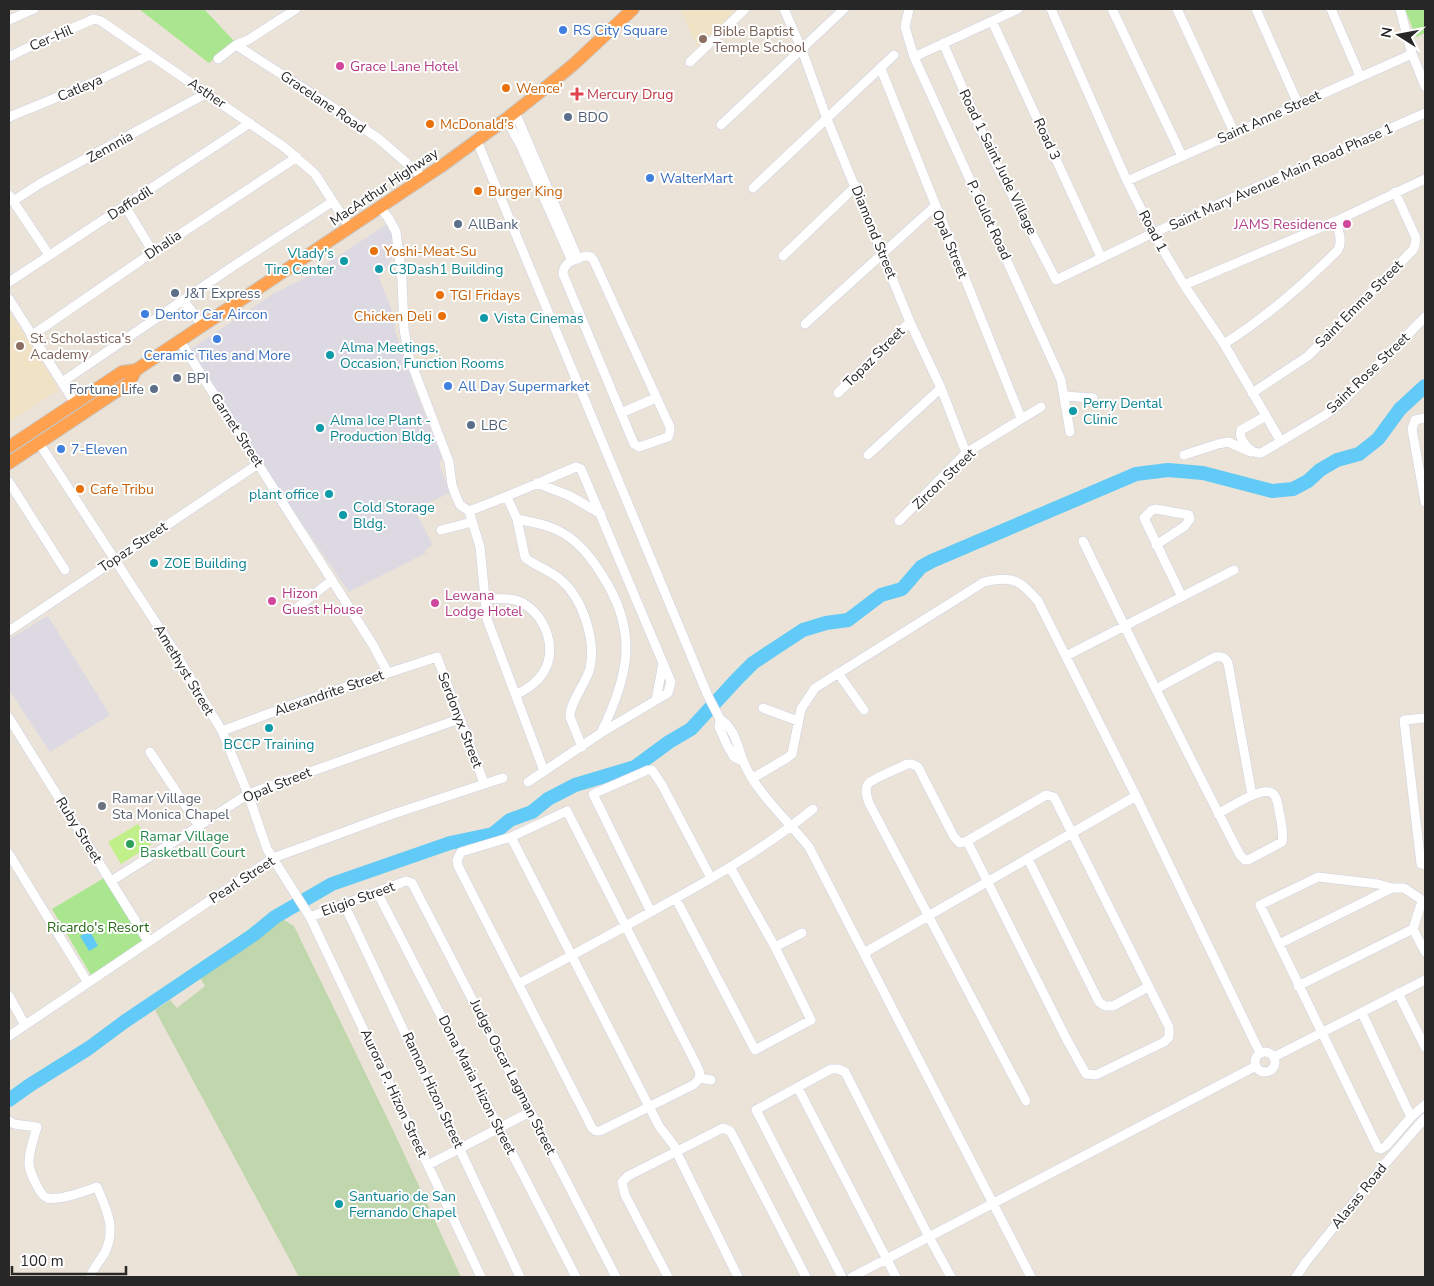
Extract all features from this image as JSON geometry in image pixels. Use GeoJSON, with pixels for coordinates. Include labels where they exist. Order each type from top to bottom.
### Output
{"type":"FeatureCollection","features":[{"type":"Feature","properties":{"kind":"highway","name":"MacArthur Highway"},"geometry":{"type":"LineString","coordinates":[[9,447],[122,372],[136,370],[424,178],[511,115],[574,64],[633,9]]}},
{"type":"Feature","properties":{"kind":"highway","name":"MacArthur Highway"},"geometry":{"type":"LineString","coordinates":[[9,463],[130,383],[136,370]]}},
{"type":"Feature","properties":{"kind":"street"},"geometry":{"type":"LineString","coordinates":[[9,20],[34,9]]}},
{"type":"Feature","properties":{"kind":"street"},"geometry":{"type":"LineString","coordinates":[[218,59],[236,45],[248,40],[296,9]]}},
{"type":"Feature","properties":{"kind":"street"},"geometry":{"type":"LineString","coordinates":[[690,62],[745,9]]}},
{"type":"Feature","properties":{"kind":"street","name":"Diamond Street"},"geometry":{"type":"LineString","coordinates":[[784,9],[882,254],[910,322],[941,388],[966,453]]}},
{"type":"Feature","properties":{"kind":"street"},"geometry":{"type":"LineString","coordinates":[[721,125],[844,9]]}},
{"type":"Feature","properties":{"kind":"street","name":"P. Gulot Road"},"geometry":{"type":"LineString","coordinates":[[909,9],[905,27],[914,57],[1054,364],[1064,396],[1070,432]]}},
{"type":"Feature","properties":{"kind":"street"},"geometry":{"type":"LineString","coordinates":[[914,57],[1018,9]]}},
{"type":"Feature","properties":{"kind":"street","name":"Road 1"},"geometry":{"type":"LineString","coordinates":[[1051,9],[1153,233],[1184,285],[1224,344],[1280,440]]}},
{"type":"Feature","properties":{"kind":"street"},"geometry":{"type":"LineString","coordinates":[[1112,9],[1182,156]]}},
{"type":"Feature","properties":{"kind":"street"},"geometry":{"type":"LineString","coordinates":[[1177,9],[1234,132]]}},
{"type":"Feature","properties":{"kind":"street"},"geometry":{"type":"LineString","coordinates":[[1256,9],[1298,104]]}},
{"type":"Feature","properties":{"kind":"street"},"geometry":{"type":"LineString","coordinates":[[1331,9],[1360,76]]}},
{"type":"Feature","properties":{"kind":"street"},"geometry":{"type":"LineString","coordinates":[[1400,9],[1412,54],[1425,86]]}},
{"type":"Feature","properties":{"kind":"street","name":"Asther"},"geometry":{"type":"LineString","coordinates":[[94,19],[101,21],[297,157],[315,174],[350,228]]}},
{"type":"Feature","properties":{"kind":"street","name":"Cer-Hil"},"geometry":{"type":"LineString","coordinates":[[9,57],[94,19]]}},
{"type":"Feature","properties":{"kind":"street","name":"Road 3"},"geometry":{"type":"LineString","coordinates":[[992,21],[1101,257]]}},
{"type":"Feature","properties":{"kind":"street","name":"Road 1 Saint Jude Village"},"geometry":{"type":"LineString","coordinates":[[943,43],[995,162],[1056,280]]}},
{"type":"Feature","properties":{"kind":"street","name":"Gracelane Road"},"geometry":{"type":"LineString","coordinates":[[236,45],[379,139],[424,178]]}},
{"type":"Feature","properties":{"kind":"street","name":"Saint Anne Street"},"geometry":{"type":"LineString","coordinates":[[1128,180],[1412,54]]}},
{"type":"Feature","properties":{"kind":"street"},"geometry":{"type":"LineString","coordinates":[[753,188],[894,55]]}},
{"type":"Feature","properties":{"kind":"street","name":"Catleya"},"geometry":{"type":"LineString","coordinates":[[9,117],[97,81],[150,56]]}},
{"type":"Feature","properties":{"kind":"street","name":"Opal Street"},"geometry":{"type":"LineString","coordinates":[[880,69],[1021,418]]}},
{"type":"Feature","properties":{"kind":"street","name":"Zennnia"},"geometry":{"type":"LineString","coordinates":[[11,198],[207,94]]}},
{"type":"Feature","properties":{"kind":"street","name":"Saint Mary Avenue Main Road Phase 1"},"geometry":{"type":"LineString","coordinates":[[1056,280],[1153,233],[1425,113]]}},
{"type":"Feature","properties":{"kind":"street"},"geometry":{"type":"LineString","coordinates":[[511,115],[575,260]]}},
{"type":"Feature","properties":{"kind":"street","name":"Daffodil"},"geometry":{"type":"LineString","coordinates":[[9,282],[250,123]]}},
{"type":"Feature","properties":{"kind":"street"},"geometry":{"type":"LineString","coordinates":[[476,140],[708,696],[718,715],[719,727],[730,751],[744,762],[770,801],[809,847],[1030,1277]]}},
{"type":"Feature","properties":{"kind":"street","name":"Dhalia"},"geometry":{"type":"LineString","coordinates":[[31,336],[153,252],[297,157]]}},
{"type":"Feature","properties":{"kind":"street"},"geometry":{"type":"LineString","coordinates":[[1184,285],[1336,221],[1425,179]]}},
{"type":"Feature","properties":{"kind":"street"},"geometry":{"type":"LineString","coordinates":[[783,256],[856,186]]}},
{"type":"Feature","properties":{"kind":"street","name":"Saint Emma Street"},"geometry":{"type":"LineString","coordinates":[[1252,393],[1308,356],[1413,250],[1416,245],[1416,238],[1396,192]]}},
{"type":"Feature","properties":{"kind":"street"},"geometry":{"type":"LineString","coordinates":[[11,198],[49,255]]}},
{"type":"Feature","properties":{"kind":"street"},"geometry":{"type":"LineString","coordinates":[[62,382],[332,202]]}},
{"type":"Feature","properties":{"kind":"street"},"geometry":{"type":"LineString","coordinates":[[125,206],[153,252]]}},
{"type":"Feature","properties":{"kind":"street"},"geometry":{"type":"LineString","coordinates":[[805,324],[935,206]]}},
{"type":"Feature","properties":{"kind":"street"},"geometry":{"type":"LineString","coordinates":[[380,207],[396,232],[402,280],[404,329],[409,357],[449,462],[452,485],[456,496],[460,505],[469,511],[480,547],[487,619],[544,771]]}},
{"type":"Feature","properties":{"kind":"street"},"geometry":{"type":"LineString","coordinates":[[1224,344],[1252,327],[1283,302],[1338,250],[1341,246],[1336,221]]}},
{"type":"Feature","properties":{"kind":"street"},"geometry":{"type":"LineString","coordinates":[[586,256],[594,261],[670,427],[668,437],[637,446],[634,444],[563,274],[563,269],[567,264],[575,260],[586,256]]}},
{"type":"Feature","properties":{"kind":"street"},"geometry":{"type":"LineString","coordinates":[[9,299],[75,404]]}},
{"type":"Feature","properties":{"kind":"street"},"geometry":{"type":"LineString","coordinates":[[184,301],[202,326]]}},
{"type":"Feature","properties":{"kind":"street","name":"Saint Rose Street"},"geometry":{"type":"LineString","coordinates":[[1251,452],[1261,453],[1325,415],[1342,402],[1425,318]]}},
{"type":"Feature","properties":{"kind":"street","name":"Topaz Street"},"geometry":{"type":"LineString","coordinates":[[838,393],[910,322]]}},
{"type":"Feature","properties":{"kind":"street","name":"Garnet Street"},"geometry":{"type":"LineString","coordinates":[[180,341],[373,645],[388,673]]}},
{"type":"Feature","properties":{"kind":"street"},"geometry":{"type":"LineString","coordinates":[[868,454],[941,388]]}},
{"type":"Feature","properties":{"kind":"street"},"geometry":{"type":"LineString","coordinates":[[1064,396],[1093,398]]}},
{"type":"Feature","properties":{"kind":"street"},"geometry":{"type":"LineString","coordinates":[[621,413],[656,398]]}},
{"type":"Feature","properties":{"kind":"street","name":"Zircon Street"},"geometry":{"type":"LineString","coordinates":[[899,521],[966,453],[1041,407]]}},
{"type":"Feature","properties":{"kind":"street"},"geometry":{"type":"LineString","coordinates":[[1251,452],[1240,436],[1241,430],[1266,416]]}},
{"type":"Feature","properties":{"kind":"street"},"geometry":{"type":"LineString","coordinates":[[1425,418],[1416,420],[1412,429],[1425,502]]}},
{"type":"Feature","properties":{"kind":"street"},"geometry":{"type":"LineString","coordinates":[[1184,455],[1228,442],[1251,452]]}},
{"type":"Feature","properties":{"kind":"street","name":"Amethyst Street"},"geometry":{"type":"LineString","coordinates":[[39,443],[173,649],[222,731],[248,794],[262,837],[308,913]]}},
{"type":"Feature","properties":{"kind":"street","name":"Topaz Street"},"geometry":{"type":"LineString","coordinates":[[9,631],[115,558],[258,464]]}},
{"type":"Feature","properties":{"kind":"street"},"geometry":{"type":"LineString","coordinates":[[469,511],[576,468],[581,469],[671,682],[668,692],[601,733],[528,782]]}},
{"type":"Feature","properties":{"kind":"street"},"geometry":{"type":"LineString","coordinates":[[9,482],[65,570]]}},
{"type":"Feature","properties":{"kind":"street"},"geometry":{"type":"LineString","coordinates":[[537,483],[570,496],[601,514]]}},
{"type":"Feature","properties":{"kind":"street"},"geometry":{"type":"LineString","coordinates":[[507,497],[517,518],[525,557],[561,580],[585,617],[590,632],[590,668],[569,712],[582,747]]}},
{"type":"Feature","properties":{"kind":"street"},"geometry":{"type":"LineString","coordinates":[[1156,545],[1185,526],[1190,519],[1189,515],[1156,509],[1149,512],[1144,518],[1156,545],[1182,597]]}},
{"type":"Feature","properties":{"kind":"street"},"geometry":{"type":"LineString","coordinates":[[517,518],[556,529],[582,547],[594,561],[617,599],[627,647],[615,704],[601,733]]}},
{"type":"Feature","properties":{"kind":"street"},"geometry":{"type":"LineString","coordinates":[[441,530],[472,522]]}},
{"type":"Feature","properties":{"kind":"street"},"geometry":{"type":"LineString","coordinates":[[1082,541],[1218,814],[1240,855],[1245,860],[1282,842],[1278,804],[1271,792],[1263,791],[1252,795],[1218,814]]}},
{"type":"Feature","properties":{"kind":"street"},"geometry":{"type":"LineString","coordinates":[[1066,656],[1234,570]]}},
{"type":"Feature","properties":{"kind":"street"},"geometry":{"type":"LineString","coordinates":[[753,778],[792,754],[801,709],[815,688],[984,582],[997,579],[1014,580],[1028,589],[1038,601],[1136,796],[1260,1053]]}},
{"type":"Feature","properties":{"kind":"street"},"geometry":{"type":"LineString","coordinates":[[293,610],[332,580]]}},
{"type":"Feature","properties":{"kind":"street"},"geometry":{"type":"LineString","coordinates":[[617,599],[634,592]]}},
{"type":"Feature","properties":{"kind":"street"},"geometry":{"type":"LineString","coordinates":[[485,599],[506,599],[521,602],[539,618],[547,633],[550,644],[549,656],[544,672],[535,683],[516,695]]}},
{"type":"Feature","properties":{"kind":"street"},"geometry":{"type":"LineString","coordinates":[[1156,689],[1215,657],[1219,656],[1226,659],[1252,795]]}},
{"type":"Feature","properties":{"kind":"street","name":"Alexandrite Street"},"geometry":{"type":"LineString","coordinates":[[222,731],[437,657]]}},
{"type":"Feature","properties":{"kind":"street","name":"Serdonyx Street"},"geometry":{"type":"LineString","coordinates":[[437,657],[458,719],[484,783]]}},
{"type":"Feature","properties":{"kind":"street"},"geometry":{"type":"LineString","coordinates":[[838,673],[864,710]]}},
{"type":"Feature","properties":{"kind":"street"},"geometry":{"type":"LineString","coordinates":[[762,708],[798,721]]}},
{"type":"Feature","properties":{"kind":"street","name":"Ruby Street"},"geometry":{"type":"LineString","coordinates":[[9,718],[148,941]]}},
{"type":"Feature","properties":{"kind":"street"},"geometry":{"type":"LineString","coordinates":[[1425,718],[1404,720],[1422,864],[1425,865]]}},
{"type":"Feature","properties":{"kind":"street","name":"Opal Street"},"geometry":{"type":"LineString","coordinates":[[111,881],[248,794],[458,719]]}},
{"type":"Feature","properties":{"kind":"street"},"geometry":{"type":"LineString","coordinates":[[150,752],[200,826]]}},
{"type":"Feature","properties":{"kind":"street"},"geometry":{"type":"LineString","coordinates":[[967,841],[1086,1074],[1096,1075],[1168,1040],[1169,1027],[1054,797],[1048,795],[967,841],[963,843],[957,842],[918,767],[907,764],[868,785],[866,796],[1026,1100]]}},
{"type":"Feature","properties":{"kind":"street"},"geometry":{"type":"LineString","coordinates":[[652,912],[593,794],[648,770],[652,770],[662,785],[711,878]]}},
{"type":"Feature","properties":{"kind":"street","name":"Pearl Street"},"geometry":{"type":"LineString","coordinates":[[9,1036],[273,858],[484,783],[503,778]]}},
{"type":"Feature","properties":{"kind":"street"},"geometry":{"type":"LineString","coordinates":[[864,953],[1136,796]]}},
{"type":"Feature","properties":{"kind":"street"},"geometry":{"type":"LineString","coordinates":[[518,984],[676,899],[730,867],[792,826],[813,809]]}},
{"type":"Feature","properties":{"kind":"street"},"geometry":{"type":"LineString","coordinates":[[567,811],[699,1070],[700,1078],[693,1085],[600,1131],[592,1128],[458,866],[457,860],[461,852],[511,837],[567,811]]}},
{"type":"Feature","properties":{"kind":"street"},"geometry":{"type":"LineString","coordinates":[[511,837],[659,1126],[675,1147],[738,1277]]}},
{"type":"Feature","properties":{"kind":"street"},"geometry":{"type":"LineString","coordinates":[[9,854],[88,984]]}},
{"type":"Feature","properties":{"kind":"street"},"geometry":{"type":"LineString","coordinates":[[1028,859],[1099,1002],[1105,1006],[1112,1006],[1148,987]]}},
{"type":"Feature","properties":{"kind":"street"},"geometry":{"type":"LineString","coordinates":[[676,899],[755,1050],[811,1020],[775,947],[730,867]]}},
{"type":"Feature","properties":{"kind":"street"},"geometry":{"type":"LineString","coordinates":[[1298,986],[1413,929],[1424,902],[1404,888],[1392,888],[1357,881],[1314,878],[1260,905],[1298,986],[1378,1148],[1381,1149],[1386,1146],[1411,1117],[1425,1105]]}},
{"type":"Feature","properties":{"kind":"street","name":"Eligio Street"},"geometry":{"type":"LineString","coordinates":[[308,913],[344,904],[406,882]]}},
{"type":"Feature","properties":{"kind":"street","name":"Judge Oscar Lagman Street"},"geometry":{"type":"LineString","coordinates":[[406,882],[412,883],[616,1277]]}},
{"type":"Feature","properties":{"kind":"street"},"geometry":{"type":"LineString","coordinates":[[1279,944],[1392,888]]}},
{"type":"Feature","properties":{"kind":"street","name":"Dona Maria Hizon Street"},"geometry":{"type":"LineString","coordinates":[[378,892],[576,1277]]}},
{"type":"Feature","properties":{"kind":"street","name":"Ramon Hizon Street"},"geometry":{"type":"LineString","coordinates":[[344,904],[520,1277]]}},
{"type":"Feature","properties":{"kind":"street","name":"Aurora P. Hizon Street"},"geometry":{"type":"LineString","coordinates":[[308,913],[481,1277]]}},
{"type":"Feature","properties":{"kind":"street"},"geometry":{"type":"LineString","coordinates":[[1413,929],[1425,952]]}},
{"type":"Feature","properties":{"kind":"street"},"geometry":{"type":"LineString","coordinates":[[775,947],[802,933]]}},
{"type":"Feature","properties":{"kind":"street"},"geometry":{"type":"LineString","coordinates":[[1274,1057],[1425,980]]}},
{"type":"Feature","properties":{"kind":"street"},"geometry":{"type":"LineString","coordinates":[[1398,993],[1425,1047]]}},
{"type":"Feature","properties":{"kind":"street"},"geometry":{"type":"LineString","coordinates":[[9,996],[25,1025]]}},
{"type":"Feature","properties":{"kind":"street"},"geometry":{"type":"LineString","coordinates":[[1362,1013],[1411,1117]]}},
{"type":"Feature","properties":{"kind":"street"},"geometry":{"type":"LineString","coordinates":[[1268,1052],[1274,1057],[1274,1066],[1267,1072],[1259,1070],[1254,1061],[1260,1053],[1268,1052]]}},
{"type":"Feature","properties":{"kind":"street"},"geometry":{"type":"LineString","coordinates":[[852,1277],[1256,1066]]}},
{"type":"Feature","properties":{"kind":"street"},"geometry":{"type":"LineString","coordinates":[[842,1277],[756,1110],[831,1069],[845,1072],[951,1277]]}},
{"type":"Feature","properties":{"kind":"street"},"geometry":{"type":"LineString","coordinates":[[700,1078],[711,1080]]}},
{"type":"Feature","properties":{"kind":"street"},"geometry":{"type":"LineString","coordinates":[[798,1088],[896,1277]]}},
{"type":"Feature","properties":{"kind":"street"},"geometry":{"type":"LineString","coordinates":[[428,1165],[530,1112]]}},
{"type":"Feature","properties":{"kind":"street","name":"Alasas Road"},"geometry":{"type":"LineString","coordinates":[[1296,1277],[1383,1166],[1425,1118]]}},
{"type":"Feature","properties":{"kind":"street"},"geometry":{"type":"LineString","coordinates":[[9,1121],[14,1124],[37,1126],[29,1165],[40,1192],[45,1198],[61,1197],[97,1187],[111,1226],[107,1247],[90,1277]]}},
{"type":"Feature","properties":{"kind":"street"},"geometry":{"type":"LineString","coordinates":[[668,1277],[625,1195],[622,1182],[628,1176],[723,1128],[730,1131],[806,1277]]}},
{"type":"Feature","properties":{"kind":"shaded area","name":"Bible Baptist Temple School"},"geometry":{"type":"Polygon","coordinates":[[[680,9],[737,9],[722,24],[724,27],[700,52],[680,9]]]}},
{"type":"Feature","properties":{"kind":"shaded area"},"geometry":{"type":"Polygon","coordinates":[[[387,224],[396,245],[393,257],[379,278],[396,321],[394,327],[416,392],[442,458],[439,464],[450,493],[414,509],[433,545],[425,550],[426,553],[349,592],[263,466],[188,351],[273,294],[305,278],[387,224]]]}},
{"type":"Feature","properties":{"kind":"shaded area","name":"St. Scholastica's Academy"},"geometry":{"type":"Polygon","coordinates":[[[9,311],[58,390],[9,422],[9,311]]]}},
{"type":"Feature","properties":{"kind":"shaded area"},"geometry":{"type":"Polygon","coordinates":[[[48,616],[110,715],[50,752],[9,690],[9,639],[48,616]]]}},
{"type":"Feature","properties":{"kind":"green space"},"geometry":{"type":"Polygon","coordinates":[[[139,9],[204,9],[234,41],[209,63],[139,9]]]}},
{"type":"Feature","properties":{"kind":"green space"},"geometry":{"type":"Polygon","coordinates":[[[1405,9],[1425,9],[1425,33],[1416,37],[1405,9]]]}},
{"type":"Feature","properties":{"kind":"green space","name":"Ramar Village Basketball Court"},"geometry":{"type":"Polygon","coordinates":[[[138,824],[151,845],[121,864],[108,842],[138,824]]]}},
{"type":"Feature","properties":{"kind":"green space","name":"Ricardo's Resort"},"geometry":{"type":"Polygon","coordinates":[[[104,878],[143,942],[91,975],[52,909],[104,878]]]}},
{"type":"Feature","properties":{"kind":"green space"},"geometry":{"type":"Polygon","coordinates":[[[279,917],[294,926],[394,1132],[461,1277],[299,1277],[155,1010],[170,1000],[177,1008],[205,986],[200,978],[279,917]]]}},
{"type":"Feature","properties":{"kind":"water"},"geometry":{"type":"Polygon","coordinates":[[[90,931],[98,946],[89,951],[80,936],[90,931]]]}},
{"type":"Feature","properties":{"kind":"waterway"},"geometry":{"type":"LineString","coordinates":[[9,1100],[89,1048],[124,1022],[253,935],[275,917],[332,884],[450,843],[493,834],[510,820],[532,812],[548,799],[575,785],[635,767],[669,742],[691,729],[753,663],[803,630],[826,623],[848,620],[881,595],[902,589],[921,567],[932,561],[1136,474],[1168,470],[1203,473],[1272,491],[1293,489],[1308,481],[1320,470],[1337,460],[1359,454],[1378,439],[1400,409],[1425,386]]}},
{"type":"Feature","properties":{"kind":"place","name":"RS City Square"},"geometry":{"type":"Point","coordinates":[563,30]}},
{"type":"Feature","properties":{"kind":"place","name":"Bible Baptist Temple School"},"geometry":{"type":"Point","coordinates":[703,39]}},
{"type":"Feature","properties":{"kind":"place","name":"Grace Lane Hotel"},"geometry":{"type":"Point","coordinates":[340,66]}},
{"type":"Feature","properties":{"kind":"place","name":"Wence'"},"geometry":{"type":"Point","coordinates":[506,88]}},
{"type":"Feature","properties":{"kind":"place","name":"Mercury Drug"},"geometry":{"type":"Point","coordinates":[577,94]}},
{"type":"Feature","properties":{"kind":"place","name":"BDO"},"geometry":{"type":"Point","coordinates":[568,117]}},
{"type":"Feature","properties":{"kind":"place","name":"McDonald's"},"geometry":{"type":"Point","coordinates":[430,124]}},
{"type":"Feature","properties":{"kind":"place","name":"WalterMart"},"geometry":{"type":"Point","coordinates":[650,178]}},
{"type":"Feature","properties":{"kind":"place","name":"Burger King"},"geometry":{"type":"Point","coordinates":[478,191]}},
{"type":"Feature","properties":{"kind":"place","name":"AllBank"},"geometry":{"type":"Point","coordinates":[458,224]}},
{"type":"Feature","properties":{"kind":"place","name":"JAMS Residence"},"geometry":{"type":"Point","coordinates":[1347,224]}},
{"type":"Feature","properties":{"kind":"place","name":"Yoshi-Meat-Su"},"geometry":{"type":"Point","coordinates":[374,251]}},
{"type":"Feature","properties":{"kind":"place","name":"Vlady's Tire Center"},"geometry":{"type":"Point","coordinates":[344,261]}},
{"type":"Feature","properties":{"kind":"place","name":"C3Dash1 Building"},"geometry":{"type":"Point","coordinates":[379,269]}},
{"type":"Feature","properties":{"kind":"place","name":"J&T Express"},"geometry":{"type":"Point","coordinates":[175,293]}},
{"type":"Feature","properties":{"kind":"place","name":"TGI Fridays"},"geometry":{"type":"Point","coordinates":[440,295]}},
{"type":"Feature","properties":{"kind":"place","name":"Dentor Car Aircon"},"geometry":{"type":"Point","coordinates":[145,314]}},
{"type":"Feature","properties":{"kind":"place","name":"Chicken Deli"},"geometry":{"type":"Point","coordinates":[442,316]}},
{"type":"Feature","properties":{"kind":"place","name":"Vista Cinemas"},"geometry":{"type":"Point","coordinates":[484,318]}},
{"type":"Feature","properties":{"kind":"place","name":"Ceramic Tiles and More"},"geometry":{"type":"Point","coordinates":[217,339]}},
{"type":"Feature","properties":{"kind":"place","name":"St. Scholastica's Academy"},"geometry":{"type":"Point","coordinates":[20,346]}},
{"type":"Feature","properties":{"kind":"place","name":"Alma Meetings, Occasion, Function Rooms"},"geometry":{"type":"Point","coordinates":[330,355]}},
{"type":"Feature","properties":{"kind":"place","name":"BPI"},"geometry":{"type":"Point","coordinates":[177,378]}},
{"type":"Feature","properties":{"kind":"place","name":"All Day Supermarket"},"geometry":{"type":"Point","coordinates":[448,386]}},
{"type":"Feature","properties":{"kind":"place","name":"Fortune Life"},"geometry":{"type":"Point","coordinates":[154,389]}},
{"type":"Feature","properties":{"kind":"place","name":"Perry Dental Clinic"},"geometry":{"type":"Point","coordinates":[1073,411]}},
{"type":"Feature","properties":{"kind":"place","name":"LBC"},"geometry":{"type":"Point","coordinates":[471,425]}},
{"type":"Feature","properties":{"kind":"place","name":"Alma Ice Plant - Production Bldg."},"geometry":{"type":"Point","coordinates":[320,428]}},
{"type":"Feature","properties":{"kind":"place","name":"7-Eleven"},"geometry":{"type":"Point","coordinates":[61,449]}},
{"type":"Feature","properties":{"kind":"place","name":"Cafe Tribu"},"geometry":{"type":"Point","coordinates":[80,489]}},
{"type":"Feature","properties":{"kind":"place","name":"plant office"},"geometry":{"type":"Point","coordinates":[329,494]}},
{"type":"Feature","properties":{"kind":"place","name":"Cold Storage Bldg."},"geometry":{"type":"Point","coordinates":[343,515]}},
{"type":"Feature","properties":{"kind":"place","name":"ZOE Building"},"geometry":{"type":"Point","coordinates":[154,563]}},
{"type":"Feature","properties":{"kind":"place","name":"Hizon Guest House"},"geometry":{"type":"Point","coordinates":[272,601]}},
{"type":"Feature","properties":{"kind":"place","name":"Lewana Lodge Hotel"},"geometry":{"type":"Point","coordinates":[435,603]}},
{"type":"Feature","properties":{"kind":"place","name":"BCCP Training"},"geometry":{"type":"Point","coordinates":[269,728]}},
{"type":"Feature","properties":{"kind":"place","name":"Ramar Village Sta Monica Chapel"},"geometry":{"type":"Point","coordinates":[102,806]}},
{"type":"Feature","properties":{"kind":"place","name":"Ramar Village Basketball Court"},"geometry":{"type":"Point","coordinates":[130,844]}},
{"type":"Feature","properties":{"kind":"place","name":"Santuario de San Fernando Chapel"},"geometry":{"type":"Point","coordinates":[339,1204]}}]}
